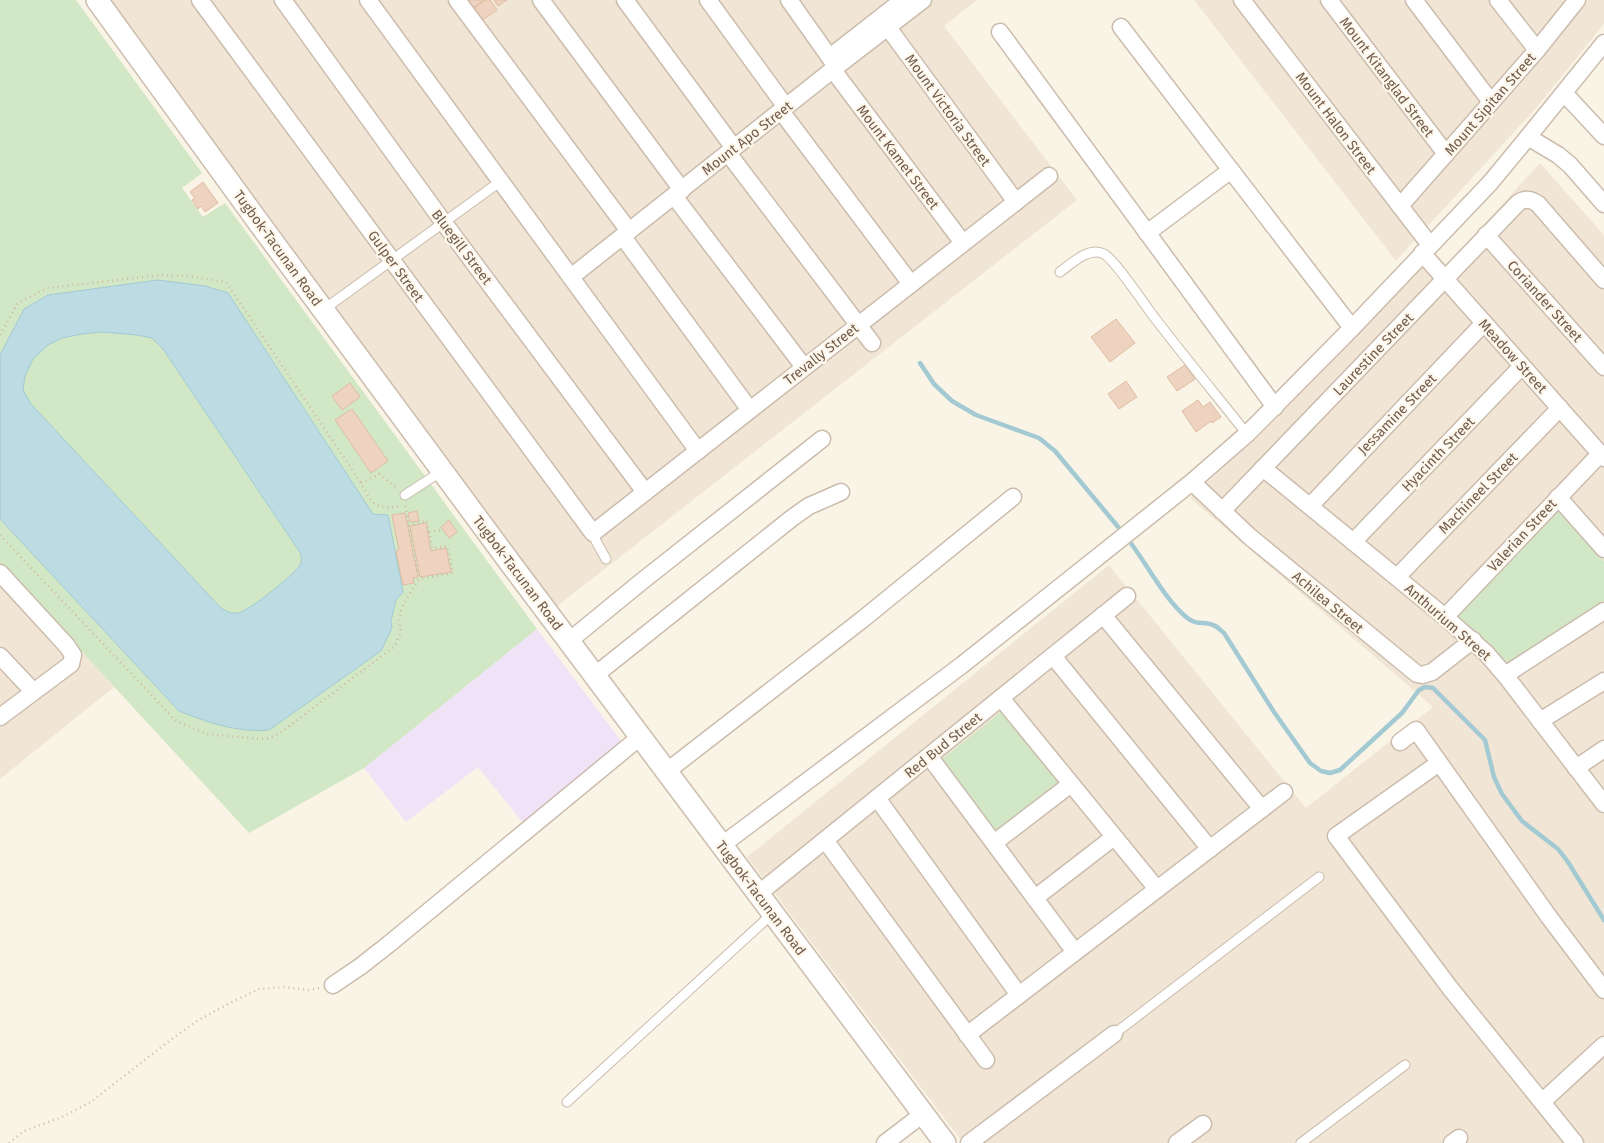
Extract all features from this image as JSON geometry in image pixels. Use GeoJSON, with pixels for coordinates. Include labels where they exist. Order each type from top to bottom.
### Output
{"type":"FeatureCollection","features":[{"type":"Feature","properties":{"kind":"street","name":"Tugbok-Tacunan Road"},"geometry":{"type":"LineString","coordinates":[[97,0],[323,310],[594,676],[945,1143]]}},
{"type":"Feature","properties":{"kind":"street","name":"Gulper Street"},"geometry":{"type":"LineString","coordinates":[[200,0],[593,533]]}},
{"type":"Feature","properties":{"kind":"street","name":"Bluegill Street"},"geometry":{"type":"LineString","coordinates":[[283,0],[444,223],[645,492]]}},
{"type":"Feature","properties":{"kind":"street"},"geometry":{"type":"LineString","coordinates":[[368,0],[698,451]]}},
{"type":"Feature","properties":{"kind":"street"},"geometry":{"type":"LineString","coordinates":[[457,0],[750,410]]}},
{"type":"Feature","properties":{"kind":"street"},"geometry":{"type":"LineString","coordinates":[[541,0],[804,367]]}},
{"type":"Feature","properties":{"kind":"street"},"geometry":{"type":"LineString","coordinates":[[624,0],[872,343]]}},
{"type":"Feature","properties":{"kind":"street"},"geometry":{"type":"LineString","coordinates":[[708,0],[783,109],[911,284]]}},
{"type":"Feature","properties":{"kind":"street","name":"Mount Apo Street"},"geometry":{"type":"LineString","coordinates":[[884,23],[903,0]]}},
{"type":"Feature","properties":{"kind":"street","name":"Mount Apo Street"},"geometry":{"type":"LineString","coordinates":[[571,278],[783,109],[836,61],[884,23],[923,0]]}},
{"type":"Feature","properties":{"kind":"street","name":"Mount Halon Street"},"geometry":{"type":"LineString","coordinates":[[1242,0],[1400,206],[1426,249]]}},
{"type":"Feature","properties":{"kind":"street","name":"Mount Kitanglad Street"},"geometry":{"type":"LineString","coordinates":[[1329,0],[1446,154]]}},
{"type":"Feature","properties":{"kind":"street"},"geometry":{"type":"LineString","coordinates":[[1414,0],[1491,102]]}},
{"type":"Feature","properties":{"kind":"street"},"geometry":{"type":"LineString","coordinates":[[1498,0],[1537,50]]}},
{"type":"Feature","properties":{"kind":"street","name":"Mount Sipitan Street"},"geometry":{"type":"LineString","coordinates":[[1400,206],[1537,50],[1577,0]]}},
{"type":"Feature","properties":{"kind":"street","name":"Mount Kamet Street"},"geometry":{"type":"LineString","coordinates":[[795,1],[963,243]]}},
{"type":"Feature","properties":{"kind":"street","name":"Mount Victoria Street"},"geometry":{"type":"LineString","coordinates":[[884,23],[1016,202]]}},
{"type":"Feature","properties":{"kind":"street"},"geometry":{"type":"LineString","coordinates":[[1121,27],[1352,328]]}},
{"type":"Feature","properties":{"kind":"street"},"geometry":{"type":"LineString","coordinates":[[1000,32],[1275,407]]}},
{"type":"Feature","properties":{"kind":"street"},"geometry":{"type":"LineString","coordinates":[[722,845],[962,665],[1192,482],[1248,434],[1352,328],[1490,182],[1604,43]]}},
{"type":"Feature","properties":{"kind":"street"},"geometry":{"type":"LineString","coordinates":[[1564,93],[1602,128]]}},
{"type":"Feature","properties":{"kind":"street"},"geometry":{"type":"LineString","coordinates":[[1528,137],[1558,155],[1570,165],[1604,204]]}},
{"type":"Feature","properties":{"kind":"street"},"geometry":{"type":"LineString","coordinates":[[1147,233],[1231,170]]}},
{"type":"Feature","properties":{"kind":"street","name":"Trevally Street"},"geometry":{"type":"LineString","coordinates":[[593,533],[1049,176]]}},
{"type":"Feature","properties":{"kind":"street","name":"Laurestine Street"},"geometry":{"type":"LineString","coordinates":[[1222,512],[1518,203],[1527,199],[1533,200],[1538,204],[1604,280]]}},
{"type":"Feature","properties":{"kind":"street","name":"Coriander Street"},"geometry":{"type":"LineString","coordinates":[[1486,235],[1604,367]]}},
{"type":"Feature","properties":{"kind":"street","name":"Meadow Street"},"geometry":{"type":"LineString","coordinates":[[1426,249],[1445,279],[1602,456]]}},
{"type":"Feature","properties":{"kind":"street","name":"Jessamine Street"},"geometry":{"type":"LineString","coordinates":[[1310,506],[1484,323]]}},
{"type":"Feature","properties":{"kind":"street","name":"Hyacinth Street"},"geometry":{"type":"LineString","coordinates":[[1353,542],[1522,366]]}},
{"type":"Feature","properties":{"kind":"street","name":"Machineel Street"},"geometry":{"type":"LineString","coordinates":[[1397,578],[1560,408]]}},
{"type":"Feature","properties":{"kind":"street"},"geometry":{"type":"LineString","coordinates":[[569,641],[822,439]]}},
{"type":"Feature","properties":{"kind":"street","name":"Valerian Street"},"geometry":{"type":"LineString","coordinates":[[1445,617],[1558,497],[1602,456]]}},
{"type":"Feature","properties":{"kind":"street","name":"Anthurium Street"},"geometry":{"type":"LineString","coordinates":[[1263,468],[1473,640],[1505,674],[1604,804]]}},
{"type":"Feature","properties":{"kind":"street","name":"Achilea Street"},"geometry":{"type":"LineString","coordinates":[[1192,482],[1248,536],[1417,674],[1422,675],[1432,672],[1473,640]]}},
{"type":"Feature","properties":{"kind":"street"},"geometry":{"type":"LineString","coordinates":[[594,676],[792,518],[809,506],[841,492]]}},
{"type":"Feature","properties":{"kind":"street"},"geometry":{"type":"LineString","coordinates":[[666,772],[863,619],[1013,497]]}},
{"type":"Feature","properties":{"kind":"street"},"geometry":{"type":"LineString","coordinates":[[1558,497],[1604,549]]}},
{"type":"Feature","properties":{"kind":"street"},"geometry":{"type":"LineString","coordinates":[[0,573],[67,646],[73,655],[71,664],[0,717]]}},
{"type":"Feature","properties":{"kind":"street","name":"Red Bud Street"},"geometry":{"type":"LineString","coordinates":[[758,894],[1127,596]]}},
{"type":"Feature","properties":{"kind":"street"},"geometry":{"type":"LineString","coordinates":[[1505,674],[1604,611]]}},
{"type":"Feature","properties":{"kind":"street"},"geometry":{"type":"LineString","coordinates":[[1103,615],[1262,809]]}},
{"type":"Feature","properties":{"kind":"street"},"geometry":{"type":"LineString","coordinates":[[0,656],[33,691]]}},
{"type":"Feature","properties":{"kind":"street"},"geometry":{"type":"LineString","coordinates":[[1053,656],[1210,849]]}},
{"type":"Feature","properties":{"kind":"street"},"geometry":{"type":"LineString","coordinates":[[1540,721],[1604,681]]}},
{"type":"Feature","properties":{"kind":"street"},"geometry":{"type":"LineString","coordinates":[[1000,698],[1157,889]]}},
{"type":"Feature","properties":{"kind":"street"},"geometry":{"type":"LineString","coordinates":[[1400,742],[1416,730],[1549,917],[1604,990]]}},
{"type":"Feature","properties":{"kind":"street"},"geometry":{"type":"LineString","coordinates":[[333,985],[361,966],[417,922],[640,737]]}},
{"type":"Feature","properties":{"kind":"street"},"geometry":{"type":"LineString","coordinates":[[1576,768],[1604,749]]}},
{"type":"Feature","properties":{"kind":"street"},"geometry":{"type":"LineString","coordinates":[[929,756],[1075,952]]}},
{"type":"Feature","properties":{"kind":"street"},"geometry":{"type":"LineString","coordinates":[[1439,763],[1336,836],[1450,988],[1575,1143]]}},
{"type":"Feature","properties":{"kind":"street"},"geometry":{"type":"LineString","coordinates":[[994,843],[1071,784]]}},
{"type":"Feature","properties":{"kind":"street"},"geometry":{"type":"LineString","coordinates":[[967,1035],[1284,792]]}},
{"type":"Feature","properties":{"kind":"street"},"geometry":{"type":"LineString","coordinates":[[877,798],[1019,995]]}},
{"type":"Feature","properties":{"kind":"street"},"geometry":{"type":"LineString","coordinates":[[1035,898],[1114,837]]}},
{"type":"Feature","properties":{"kind":"street"},"geometry":{"type":"LineString","coordinates":[[825,840],[986,1060]]}},
{"type":"Feature","properties":{"kind":"street"},"geometry":{"type":"LineString","coordinates":[[969,1143],[1114,1034]]}},
{"type":"Feature","properties":{"kind":"street"},"geometry":{"type":"LineString","coordinates":[[1542,1102],[1581,1056],[1604,1045]]}},
{"type":"Feature","properties":{"kind":"street"},"geometry":{"type":"LineString","coordinates":[[886,1143],[923,1114]]}},
{"type":"Feature","properties":{"kind":"street"},"geometry":{"type":"LineString","coordinates":[[1177,1143],[1203,1124]]}},
{"type":"Feature","properties":{"kind":"lane"},"geometry":{"type":"LineString","coordinates":[[323,310],[501,181]]}},
{"type":"Feature","properties":{"kind":"lane"},"geometry":{"type":"LineString","coordinates":[[1060,272],[1089,253],[1104,254],[1117,267],[1248,434]]}},
{"type":"Feature","properties":{"kind":"lane"},"geometry":{"type":"LineString","coordinates":[[405,495],[442,471]]}},
{"type":"Feature","properties":{"kind":"lane"},"geometry":{"type":"LineString","coordinates":[[593,533],[606,559]]}},
{"type":"Feature","properties":{"kind":"lane"},"geometry":{"type":"LineString","coordinates":[[1114,1034],[1319,876]]}},
{"type":"Feature","properties":{"kind":"lane"},"geometry":{"type":"LineString","coordinates":[[567,1102],[772,914]]}},
{"type":"Feature","properties":{"kind":"lane"},"geometry":{"type":"LineString","coordinates":[[1301,1143],[1405,1065]]}},
{"type":"Feature","properties":{"kind":"path"},"geometry":{"type":"LineString","coordinates":[[0,335],[18,303],[47,288],[161,274],[226,282],[361,483],[367,495],[375,504],[383,508],[405,506],[419,580],[399,613],[401,632],[395,646],[280,734],[260,739],[207,734],[176,721],[0,535]]}},
{"type":"Feature","properties":{"kind":"path"},"geometry":{"type":"LineString","coordinates":[[361,483],[379,474],[405,495]]}},
{"type":"Feature","properties":{"kind":"path"},"geometry":{"type":"LineString","coordinates":[[408,525],[427,522],[432,548],[447,546],[453,573],[419,580]]}},
{"type":"Feature","properties":{"kind":"path"},"geometry":{"type":"LineString","coordinates":[[429,532],[442,530]]}},
{"type":"Feature","properties":{"kind":"path"},"geometry":{"type":"LineString","coordinates":[[9,1143],[24,1131],[62,1117],[91,1102],[169,1041],[226,1005],[259,989],[284,987],[309,990],[333,985]]}},
{"type":"Feature","properties":{"kind":"shaded area"},"geometry":{"type":"Polygon","coordinates":[[[107,0],[977,0],[944,26],[1077,200],[556,607],[107,0]]]}},
{"type":"Feature","properties":{"kind":"shaded area"},"geometry":{"type":"Polygon","coordinates":[[[1194,0],[1604,0],[1604,24],[1537,107],[1396,261],[1194,0]]]}},
{"type":"Feature","properties":{"kind":"shaded area"},"geometry":{"type":"Polygon","coordinates":[[[1540,163],[1604,235],[1604,1143],[963,1143],[747,857],[1109,565],[1306,808],[1433,707],[1190,498],[1255,440],[1435,253],[1446,265],[1540,163]]]}},
{"type":"Feature","properties":{"kind":"shaded area"},"geometry":{"type":"Polygon","coordinates":[[[0,563],[114,687],[0,779],[0,563]]]}},
{"type":"Feature","properties":{"kind":"shaded area"},"geometry":{"type":"Polygon","coordinates":[[[537,629],[622,742],[524,824],[478,767],[406,822],[364,768],[537,629]]]}},
{"type":"Feature","properties":{"kind":"green space"},"geometry":{"type":"Polygon","coordinates":[[[0,0],[76,0],[202,173],[182,188],[203,217],[225,203],[537,629],[364,768],[249,833],[0,563],[0,0]]]}},
{"type":"Feature","properties":{"kind":"green space"},"geometry":{"type":"Polygon","coordinates":[[[1558,510],[1604,562],[1604,601],[1508,664],[1492,646],[1458,616],[1558,510]]]}},
{"type":"Feature","properties":{"kind":"green space"},"geometry":{"type":"Polygon","coordinates":[[[1001,712],[1059,782],[996,832],[941,760],[1001,712]]]}},
{"type":"Feature","properties":{"kind":"water"},"geometry":{"type":"Polygon","coordinates":[[[158,280],[205,286],[228,293],[373,514],[388,515],[403,592],[396,600],[391,621],[392,628],[381,651],[269,730],[234,728],[211,723],[179,711],[0,519],[0,355],[24,309],[48,295],[158,280]],[[102,332],[62,338],[48,345],[33,359],[25,376],[23,390],[31,404],[220,607],[230,613],[244,611],[261,600],[296,570],[300,565],[301,554],[163,349],[152,338],[102,332]]]}},
{"type":"Feature","properties":{"kind":"building"},"geometry":{"type":"Polygon","coordinates":[[[465,0],[484,0],[471,9],[465,0]]]}},
{"type":"Feature","properties":{"kind":"building"},"geometry":{"type":"Polygon","coordinates":[[[485,0],[490,0],[497,10],[481,21],[473,9],[485,0]]]}},
{"type":"Feature","properties":{"kind":"building"},"geometry":{"type":"Polygon","coordinates":[[[494,0],[507,0],[498,6],[494,0]]]}},
{"type":"Feature","properties":{"kind":"building"},"geometry":{"type":"Polygon","coordinates":[[[203,182],[218,203],[205,212],[201,206],[198,209],[192,200],[195,198],[190,192],[203,182]]]}},
{"type":"Feature","properties":{"kind":"building"},"geometry":{"type":"Polygon","coordinates":[[[1116,319],[1135,343],[1110,362],[1091,337],[1116,319]]]}},
{"type":"Feature","properties":{"kind":"building"},"geometry":{"type":"Polygon","coordinates":[[[1185,365],[1195,379],[1177,391],[1167,377],[1185,365]]]}},
{"type":"Feature","properties":{"kind":"building"},"geometry":{"type":"Polygon","coordinates":[[[1126,381],[1137,397],[1119,409],[1108,394],[1126,381]]]}},
{"type":"Feature","properties":{"kind":"building"},"geometry":{"type":"Polygon","coordinates":[[[350,383],[360,397],[342,410],[332,396],[350,383]]]}},
{"type":"Feature","properties":{"kind":"building"},"geometry":{"type":"Polygon","coordinates":[[[1198,400],[1203,407],[1210,402],[1221,417],[1212,423],[1211,421],[1196,432],[1182,411],[1198,400]]]}},
{"type":"Feature","properties":{"kind":"building"},"geometry":{"type":"Polygon","coordinates":[[[352,409],[388,461],[371,473],[335,420],[352,409]]]}},
{"type":"Feature","properties":{"kind":"building"},"geometry":{"type":"Polygon","coordinates":[[[417,511],[419,521],[410,522],[408,513],[417,511]]]}},
{"type":"Feature","properties":{"kind":"building"},"geometry":{"type":"Polygon","coordinates":[[[405,513],[418,577],[413,578],[414,583],[403,585],[396,551],[399,550],[392,515],[405,513]]]}},
{"type":"Feature","properties":{"kind":"building"},"geometry":{"type":"Polygon","coordinates":[[[449,520],[457,532],[449,538],[441,527],[449,520]]]}},
{"type":"Feature","properties":{"kind":"building"},"geometry":{"type":"Polygon","coordinates":[[[426,523],[431,551],[446,548],[451,572],[420,577],[410,526],[426,523]]]}},
{"type":"Feature","properties":{"kind":"waterway"},"geometry":{"type":"LineString","coordinates":[[920,363],[934,384],[952,401],[976,415],[1039,438],[1055,451],[1119,528]]}},
{"type":"Feature","properties":{"kind":"waterway"},"geometry":{"type":"LineString","coordinates":[[1130,542],[1163,591],[1186,617],[1198,623],[1211,624],[1224,633],[1274,712],[1310,763],[1321,771],[1330,773],[1340,770],[1402,713],[1419,690],[1425,687],[1433,688],[1485,740],[1494,777],[1502,794],[1522,821],[1558,849],[1604,920]]}}]}
